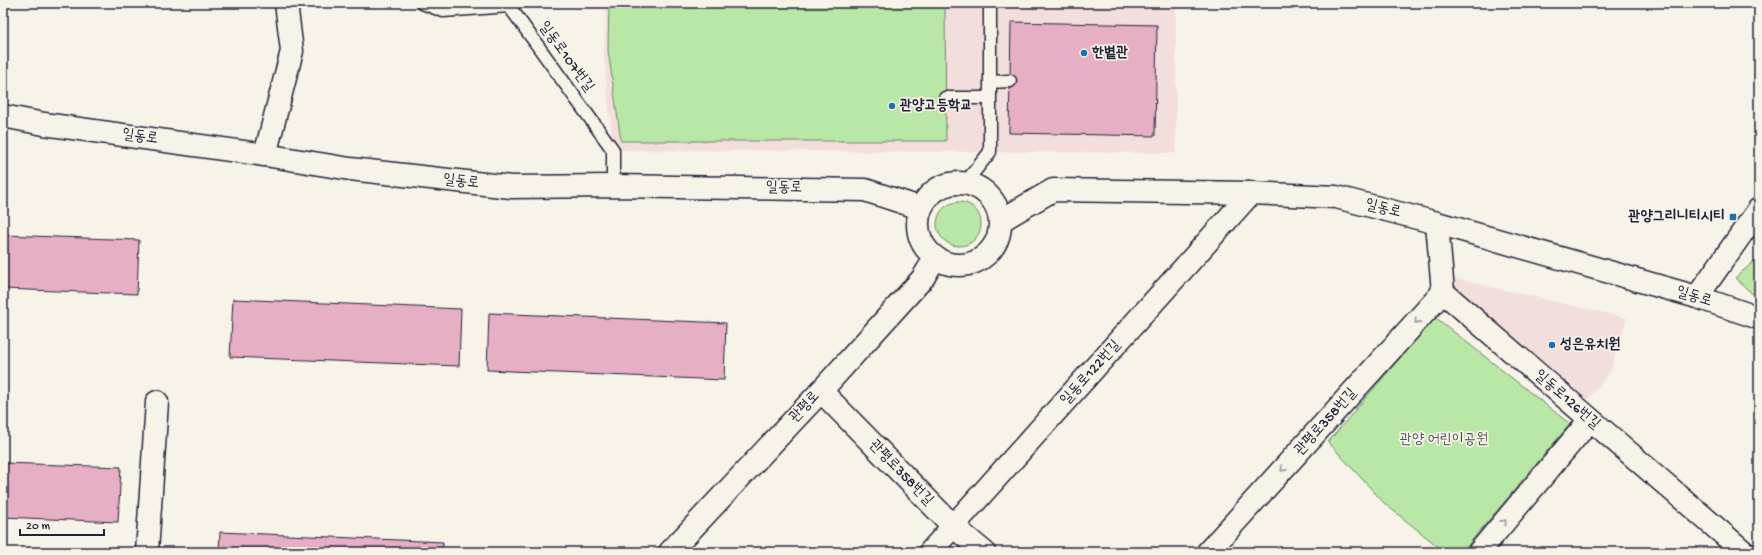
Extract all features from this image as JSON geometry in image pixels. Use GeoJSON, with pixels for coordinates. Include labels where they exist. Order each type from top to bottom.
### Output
{"type":"FeatureCollection","features":[{"type":"Feature","properties":{"kind":"street"},"geometry":{"type":"LineString","coordinates":[[265,155],[292,51],[286,3]]}},
{"type":"Feature","properties":{"kind":"street","name":"일동로"},"geometry":{"type":"LineString","coordinates":[[3,116],[44,124],[265,155],[350,169],[511,187],[613,186],[865,190],[920,208]]}},
{"type":"Feature","properties":{"kind":"street"},"geometry":{"type":"LineString","coordinates":[[965,182],[983,190],[995,203],[1000,221],[998,240],[987,254],[971,264],[952,265],[934,258],[922,244],[917,226],[920,208],[931,193],[947,183],[965,182]]}},
{"type":"Feature","properties":{"kind":"street","name":"일동로"},"geometry":{"type":"LineString","coordinates":[[1000,221],[1053,190],[1251,193],[1336,197],[1437,223],[1697,297],[1759,318]]}},
{"type":"Feature","properties":{"kind":"street","name":"일동로122번길"},"geometry":{"type":"LineString","coordinates":[[930,552],[954,527],[1251,193]]}},
{"type":"Feature","properties":{"kind":"street"},"geometry":{"type":"LineString","coordinates":[[1697,297],[1759,209]]}},
{"type":"Feature","properties":{"kind":"street"},"geometry":{"type":"LineString","coordinates":[[1437,223],[1443,292]]}},
{"type":"Feature","properties":{"kind":"street","name":"관평로"},"geometry":{"type":"LineString","coordinates":[[670,552],[821,391],[923,278],[934,258]]}},
{"type":"Feature","properties":{"kind":"street","name":"관평로358번길"},"geometry":{"type":"LineString","coordinates":[[1208,552],[1443,292]]}},
{"type":"Feature","properties":{"kind":"street","name":"일동로126번길"},"geometry":{"type":"LineString","coordinates":[[1443,292],[1744,552]]}},
{"type":"Feature","properties":{"kind":"street","name":"관평로358번길"},"geometry":{"type":"LineString","coordinates":[[821,391],[954,527],[984,552]]}},
{"type":"Feature","properties":{"kind":"street"},"geometry":{"type":"LineString","coordinates":[[147,552],[157,402]]}},
{"type":"Feature","properties":{"kind":"street"},"geometry":{"type":"LineString","coordinates":[[1479,552],[1590,420]]}},
{"type":"Feature","properties":{"kind":"lane","name":"일동로107번길"},"geometry":{"type":"LineString","coordinates":[[422,3],[443,11],[509,6],[613,150],[613,186]]}},
{"type":"Feature","properties":{"kind":"lane"},"geometry":{"type":"LineString","coordinates":[[965,182],[990,152],[990,3]]}},
{"type":"Feature","properties":{"kind":"lane"},"geometry":{"type":"LineString","coordinates":[[990,82],[1010,81]]}},
{"type":"Feature","properties":{"kind":"lane"},"geometry":{"type":"LineString","coordinates":[[945,98],[990,98]]}},
{"type":"Feature","properties":{"kind":"shaded area","name":"관양고등학교"},"geometry":{"type":"Polygon","coordinates":[[[606,3],[1176,3],[1176,153],[613,150],[604,58],[606,3]]]}},
{"type":"Feature","properties":{"kind":"shaded area","name":"성은유치원"},"geometry":{"type":"Polygon","coordinates":[[[1453,278],[1627,318],[1610,372],[1572,420],[1447,312],[1453,278]]]}},
{"type":"Feature","properties":{"kind":"green space"},"geometry":{"type":"Polygon","coordinates":[[[609,3],[945,3],[946,141],[621,141],[608,50],[609,3]]]}},
{"type":"Feature","properties":{"kind":"green space"},"geometry":{"type":"Polygon","coordinates":[[[955,202],[963,202],[975,208],[981,220],[981,228],[975,240],[963,246],[955,246],[943,240],[937,228],[937,220],[943,208],[955,202]]]}},
{"type":"Feature","properties":{"kind":"green space"},"geometry":{"type":"Polygon","coordinates":[[[1759,257],[1759,300],[1735,278],[1759,257]]]}},
{"type":"Feature","properties":{"kind":"green space","name":"관양 어린이공원"},"geometry":{"type":"Polygon","coordinates":[[[1435,317],[1570,424],[1462,552],[1445,552],[1385,504],[1328,442],[1435,317]]]}},
{"type":"Feature","properties":{"kind":"building"},"geometry":{"type":"Polygon","coordinates":[[[1067,3],[1158,3],[1158,5],[1067,3]]]}},
{"type":"Feature","properties":{"kind":"building","name":"한볕관"},"geometry":{"type":"Polygon","coordinates":[[[1011,22],[1157,25],[1155,136],[1009,133],[1011,22]]]}},
{"type":"Feature","properties":{"kind":"building"},"geometry":{"type":"Polygon","coordinates":[[[3,235],[139,240],[137,294],[3,289],[3,235]]]}},
{"type":"Feature","properties":{"kind":"building"},"geometry":{"type":"Polygon","coordinates":[[[233,299],[461,309],[459,366],[230,357],[233,299]]]}},
{"type":"Feature","properties":{"kind":"building"},"geometry":{"type":"Polygon","coordinates":[[[489,313],[726,323],[724,380],[487,370],[489,313]]]}},
{"type":"Feature","properties":{"kind":"building"},"geometry":{"type":"Polygon","coordinates":[[[3,463],[121,467],[118,522],[3,517],[3,463]]]}},
{"type":"Feature","properties":{"kind":"building"},"geometry":{"type":"Polygon","coordinates":[[[220,532],[443,542],[443,552],[219,552],[220,532]]]}},
{"type":"Feature","properties":{"kind":"place","name":"한볕관"},"geometry":{"type":"Point","coordinates":[1084,53]}},
{"type":"Feature","properties":{"kind":"place","name":"관양고등학교"},"geometry":{"type":"Point","coordinates":[892,106]}},
{"type":"Feature","properties":{"kind":"place","name":"관양그리니티시티"},"geometry":{"type":"Point","coordinates":[1733,217]}},
{"type":"Feature","properties":{"kind":"place","name":"성은유치원"},"geometry":{"type":"Point","coordinates":[1552,345]}}]}
